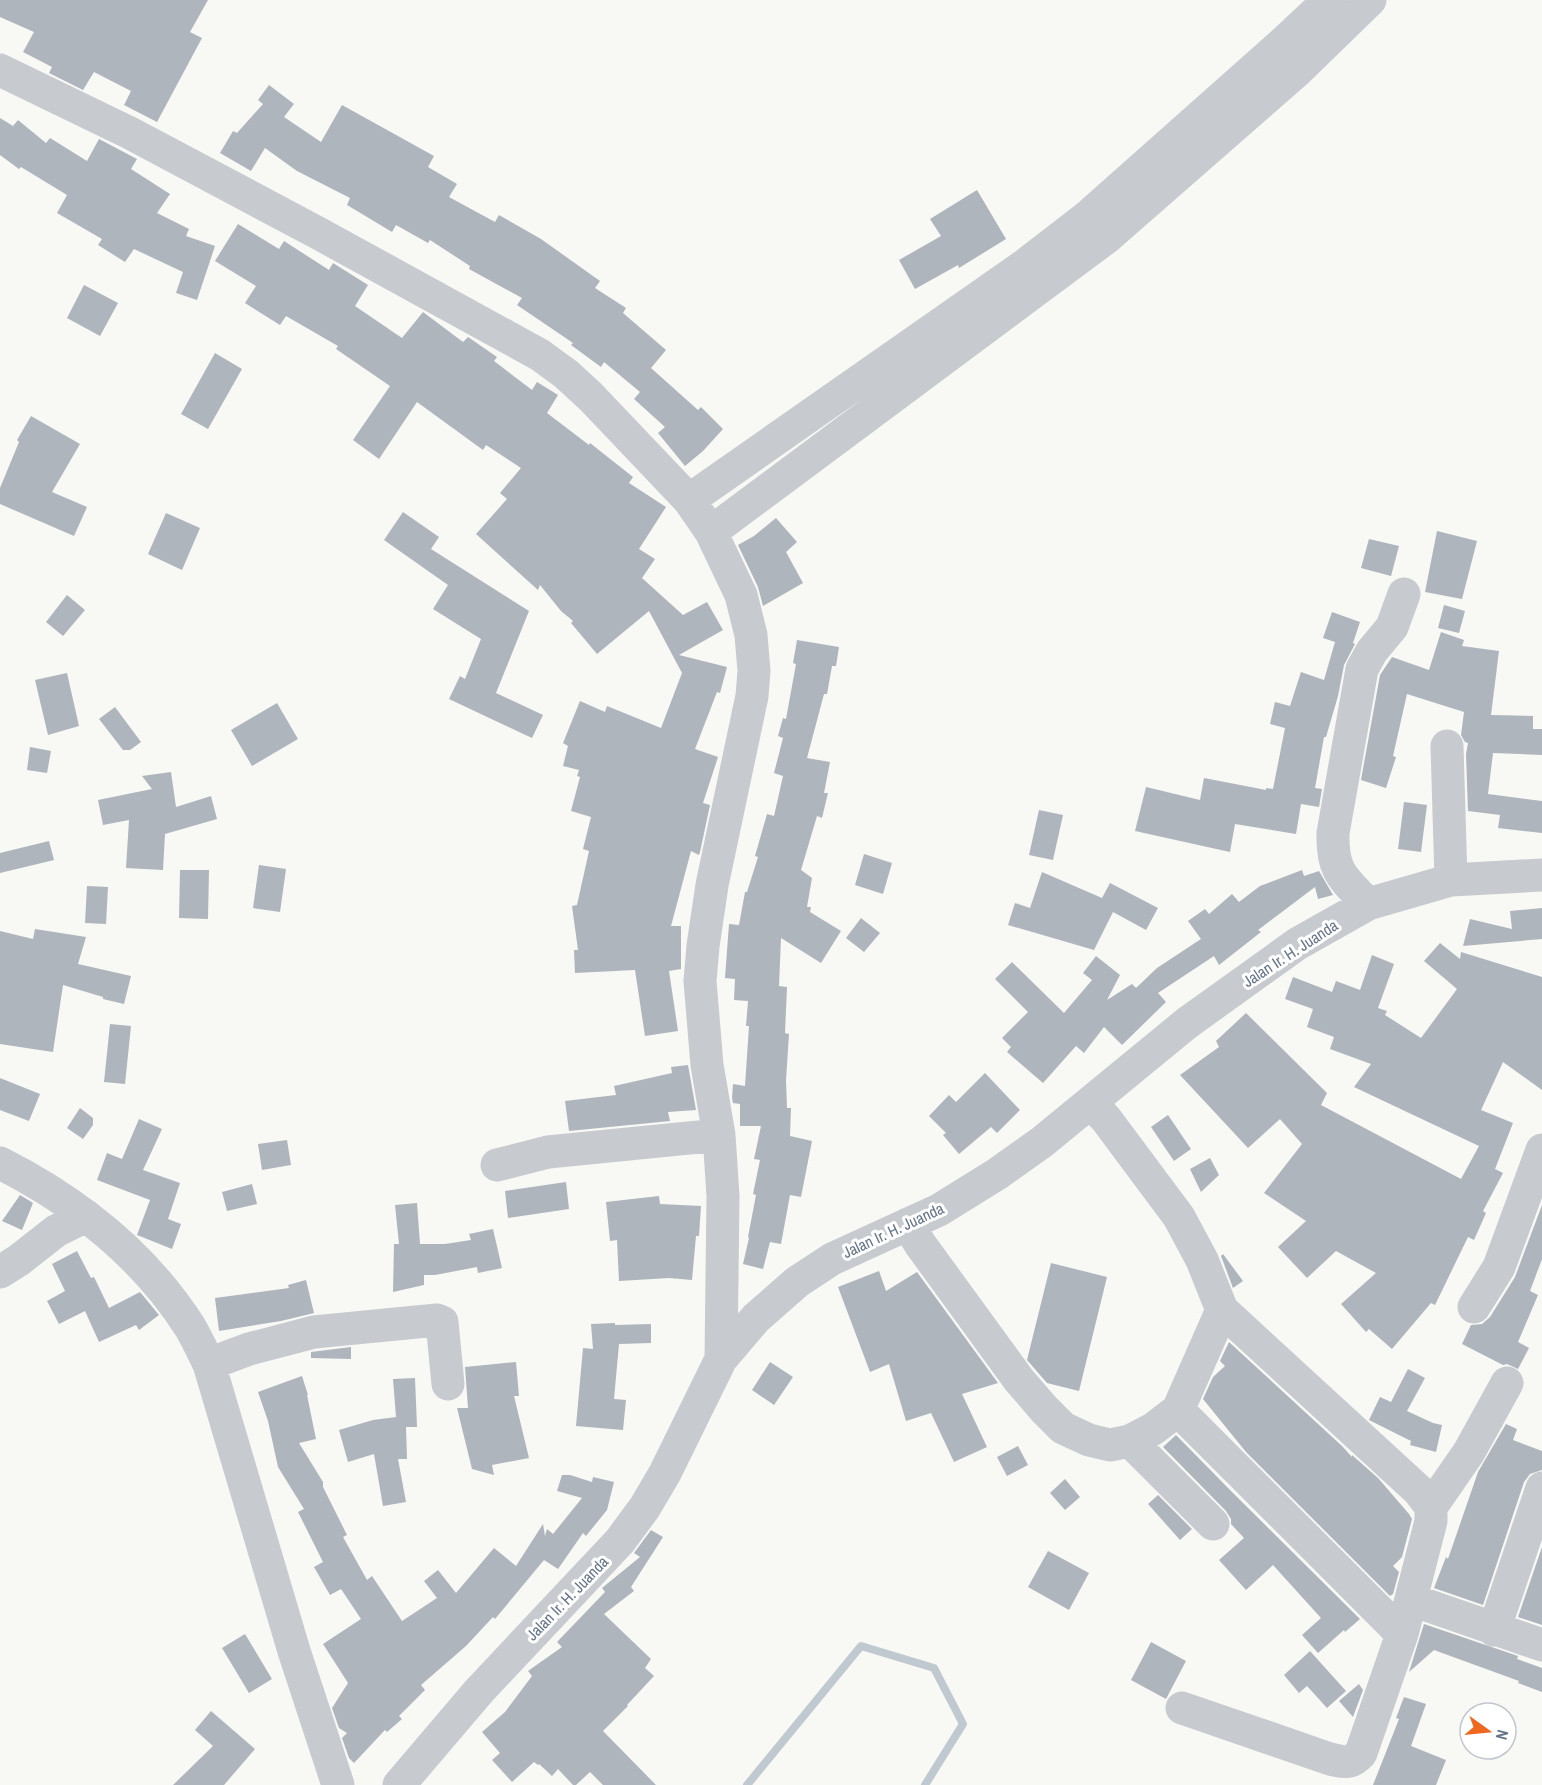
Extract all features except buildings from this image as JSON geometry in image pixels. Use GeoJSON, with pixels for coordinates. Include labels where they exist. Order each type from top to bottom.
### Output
{"type":"FeatureCollection","features":[{"type":"Feature","properties":{"kind":"street"},"geometry":{"type":"LineString","coordinates":[[689,500],[1025,265],[1097,228],[1329,0]]}},
{"type":"Feature","properties":{"kind":"street"},"geometry":{"type":"LineString","coordinates":[[711,532],[1298,70],[1370,0]]}},
{"type":"Feature","properties":{"kind":"street"},"geometry":{"type":"LineString","coordinates":[[0,70],[130,133],[540,355],[591,397],[689,500],[711,532],[741,594],[751,635],[754,671],[752,696],[712,885],[700,981],[707,1065],[719,1135],[723,1196],[721,1359]]}},
{"type":"Feature","properties":{"kind":"street"},"geometry":{"type":"LineString","coordinates":[[1368,904],[1342,877],[1335,865],[1332,849],[1333,833],[1362,669],[1372,651],[1392,627],[1404,594]]}},
{"type":"Feature","properties":{"kind":"street"},"geometry":{"type":"LineString","coordinates":[[1447,746],[1451,880]]}},
{"type":"Feature","properties":{"kind":"street","name":"Jalan Ir. H. Juanda"},"geometry":{"type":"LineString","coordinates":[[399,1785],[479,1691],[620,1541],[645,1507],[670,1463],[721,1359],[756,1318],[797,1282],[832,1259],[939,1210],[997,1174],[1091,1103],[1186,1023],[1297,944],[1368,904],[1451,880],[1542,875]]}},
{"type":"Feature","properties":{"kind":"street"},"geometry":{"type":"LineString","coordinates":[[1091,1103],[1106,1119],[1179,1217],[1202,1260],[1221,1310],[1418,1490],[1431,1507]]}},
{"type":"Feature","properties":{"kind":"street"},"geometry":{"type":"LineString","coordinates":[[497,1165],[548,1152],[719,1135]]}},
{"type":"Feature","properties":{"kind":"street"},"geometry":{"type":"LineString","coordinates":[[1474,1307],[1499,1267],[1542,1150]]}},
{"type":"Feature","properties":{"kind":"street"},"geometry":{"type":"LineString","coordinates":[[0,1163],[27,1177],[86,1216],[132,1257],[160,1286],[190,1328],[209,1364],[294,1651],[338,1785]]}},
{"type":"Feature","properties":{"kind":"street"},"geometry":{"type":"LineString","coordinates":[[0,1272],[56,1231],[86,1216]]}},
{"type":"Feature","properties":{"kind":"street"},"geometry":{"type":"LineString","coordinates":[[908,1224],[920,1244],[1019,1380],[1063,1428],[1089,1440],[1110,1445],[1130,1441],[1153,1429],[1178,1410],[1221,1310]]}},
{"type":"Feature","properties":{"kind":"street"},"geometry":{"type":"LineString","coordinates":[[209,1364],[249,1349],[314,1332],[437,1320],[442,1322],[448,1384]]}},
{"type":"Feature","properties":{"kind":"street"},"geometry":{"type":"LineString","coordinates":[[1182,1708],[1330,1759],[1354,1761],[1361,1753],[1402,1634],[1431,1521],[1431,1507],[1469,1452],[1507,1383]]}},
{"type":"Feature","properties":{"kind":"street"},"geometry":{"type":"LineString","coordinates":[[1178,1410],[1402,1634]]}},
{"type":"Feature","properties":{"kind":"street"},"geometry":{"type":"LineString","coordinates":[[1130,1441],[1213,1524]]}},
{"type":"Feature","properties":{"kind":"street"},"geometry":{"type":"LineString","coordinates":[[1494,1630],[1542,1488]]}},
{"type":"Feature","properties":{"kind":"street"},"geometry":{"type":"LineString","coordinates":[[1412,1600],[1542,1645]]}},
{"type":"Feature","properties":{"kind":"waterway"},"geometry":{"type":"LineString","coordinates":[[747,1785],[861,1646],[934,1668],[963,1724],[925,1785]]}}]}
